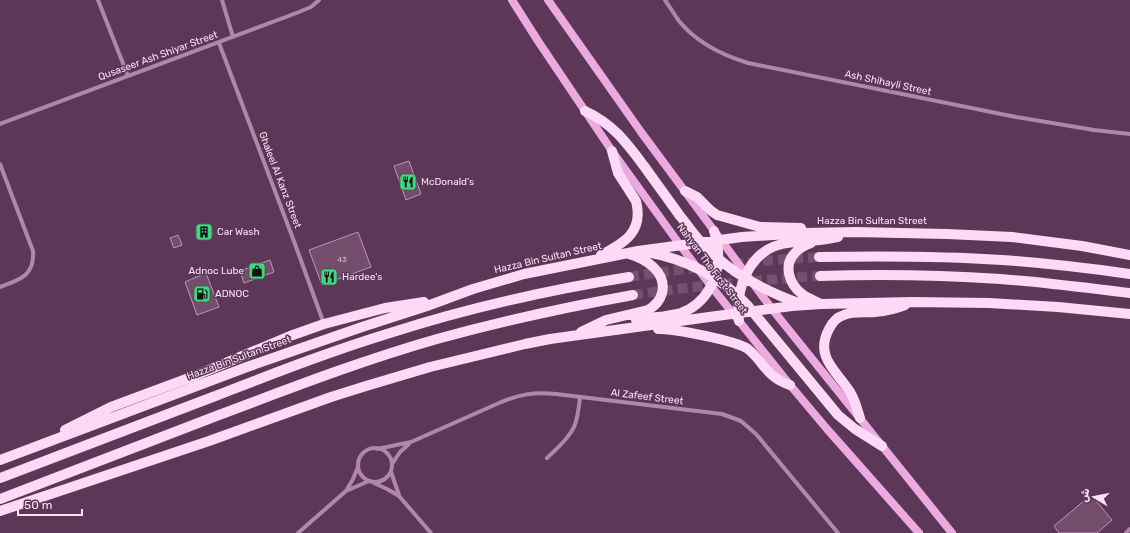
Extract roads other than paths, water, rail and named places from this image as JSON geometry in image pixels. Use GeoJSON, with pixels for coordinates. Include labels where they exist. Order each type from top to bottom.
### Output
{"type":"FeatureCollection","features":[{"type":"Feature","properties":{"kind":"main road","name":"Nahyan The First Street"},"geometry":{"type":"LineString","coordinates":[[512,0],[612,150],[698,268]]}},
{"type":"Feature","properties":{"kind":"main road"},"geometry":{"type":"LineString","coordinates":[[548,0],[747,278],[952,533]]}},
{"type":"Feature","properties":{"kind":"main road"},"geometry":{"type":"LineString","coordinates":[[585,111],[608,124],[624,140],[700,242],[718,259],[774,294],[805,305]]}},
{"type":"Feature","properties":{"kind":"main road"},"geometry":{"type":"LineString","coordinates":[[593,260],[627,240],[638,218],[636,202],[618,173],[612,150]]}},
{"type":"Feature","properties":{"kind":"main road"},"geometry":{"type":"LineString","coordinates":[[685,191],[697,197],[713,213],[746,224],[767,227],[800,227],[825,233]]}},
{"type":"Feature","properties":{"kind":"main road"},"geometry":{"type":"LineString","coordinates":[[737,316],[738,297],[757,258],[766,250],[784,243],[835,238],[855,232]]}},
{"type":"Feature","properties":{"kind":"main road","name":"Hazza Bin Sultan Street"},"geometry":{"type":"LineString","coordinates":[[0,460],[247,367],[473,289],[524,274],[638,251],[700,242],[717,237],[855,232],[947,234],[1012,238],[1075,245],[1130,255]]}},
{"type":"Feature","properties":{"kind":"main road"},"geometry":{"type":"LineString","coordinates":[[598,332],[628,322],[674,315],[699,303],[708,292],[713,282],[718,259],[717,237]]}},
{"type":"Feature","properties":{"kind":"main road"},"geometry":{"type":"LineString","coordinates":[[814,241],[799,249],[792,256],[788,273],[791,282],[802,294],[821,304]]}},
{"type":"Feature","properties":{"kind":"main road"},"geometry":{"type":"LineString","coordinates":[[638,251],[667,256],[698,268],[713,282],[738,297],[752,311],[838,415],[854,429],[882,446]]}},
{"type":"Feature","properties":{"kind":"main road"},"geometry":{"type":"LineString","coordinates":[[576,335],[606,320],[648,310],[659,300],[662,291],[662,281],[658,272],[645,260],[627,253]]}},
{"type":"Feature","properties":{"kind":"main road"},"geometry":{"type":"LineString","coordinates":[[819,257],[912,256],[966,258],[1049,264],[1130,274]]}},
{"type":"Feature","properties":{"kind":"main road"},"geometry":{"type":"LineString","coordinates":[[0,478],[309,360],[390,333],[431,320],[510,300],[629,276]]}},
{"type":"Feature","properties":{"kind":"main road"},"geometry":{"type":"LineString","coordinates":[[820,276],[965,276],[1036,282],[1130,293]]}},
{"type":"Feature","properties":{"kind":"main road","name":"Nahyan The First Street"},"geometry":{"type":"LineString","coordinates":[[713,282],[790,385],[846,451],[920,533]]}},
{"type":"Feature","properties":{"kind":"main road"},"geometry":{"type":"LineString","coordinates":[[0,499],[316,378],[390,354],[437,339],[519,318],[633,295]]}},
{"type":"Feature","properties":{"kind":"main road"},"geometry":{"type":"LineString","coordinates":[[13,456],[111,407],[197,375],[290,336],[324,324],[385,308],[447,298]]}},
{"type":"Feature","properties":{"kind":"main road"},"geometry":{"type":"LineString","coordinates":[[860,418],[850,392],[831,368],[826,359],[824,343],[827,334],[835,320],[844,315],[854,312],[889,310],[912,302]]}},
{"type":"Feature","properties":{"kind":"main road"},"geometry":{"type":"LineString","coordinates":[[0,510],[209,441],[386,379],[503,349],[576,335],[737,316],[752,311],[821,304],[974,302],[1130,314]]}},
{"type":"Feature","properties":{"kind":"main road"},"geometry":{"type":"LineString","coordinates":[[598,332],[630,333],[666,329],[735,343],[748,349],[778,380],[790,385]]}},
{"type":"Feature","properties":{"kind":"street"},"geometry":{"type":"LineString","coordinates":[[98,0],[128,76]]}},
{"type":"Feature","properties":{"kind":"street"},"geometry":{"type":"LineString","coordinates":[[222,0],[233,37]]}},
{"type":"Feature","properties":{"kind":"street","name":"Qusaseer Ash Shiyar Street"},"geometry":{"type":"LineString","coordinates":[[0,124],[307,9],[319,0]]}},
{"type":"Feature","properties":{"kind":"street","name":"Ash Shihayli Street"},"geometry":{"type":"LineString","coordinates":[[665,0],[678,20],[708,46],[723,54],[748,63],[1016,118],[1056,125],[1130,134]]}},
{"type":"Feature","properties":{"kind":"street","name":"Ghaleel Al Kanz Street"},"geometry":{"type":"LineString","coordinates":[[219,43],[296,244],[324,324]]}},
{"type":"Feature","properties":{"kind":"street"},"geometry":{"type":"LineString","coordinates":[[0,164],[33,251],[34,258],[29,272],[24,277],[0,287]]}},
{"type":"Feature","properties":{"kind":"street","name":"Al Zafeef Street"},"geometry":{"type":"LineString","coordinates":[[377,449],[411,442],[512,397],[526,394],[541,393],[712,412],[741,421],[756,434],[838,533]]}},
{"type":"Feature","properties":{"kind":"street"},"geometry":{"type":"LineString","coordinates":[[547,458],[571,433],[577,417],[580,397]]}},
{"type":"Feature","properties":{"kind":"street","name":"Al Zafeef Street"},"geometry":{"type":"LineString","coordinates":[[392,464],[400,452],[411,442]]}},
{"type":"Feature","properties":{"kind":"street"},"geometry":{"type":"LineString","coordinates":[[298,533],[346,491],[353,479],[360,458],[365,452],[377,449],[388,454],[392,464],[391,471],[384,480],[380,482],[371,482],[346,491]]}},
{"type":"Feature","properties":{"kind":"street"},"geometry":{"type":"LineString","coordinates":[[358,465],[362,477],[387,488],[399,496],[431,533]]}},
{"type":"Feature","properties":{"kind":"street"},"geometry":{"type":"LineString","coordinates":[[391,471],[399,496]]}},
{"type":"Feature","properties":{"kind":"street"},"geometry":{"type":"LineString","coordinates":[[1126,533],[1130,529]]}},
{"type":"Feature","properties":{"kind":"tunnel"},"geometry":{"type":"LineString","coordinates":[[629,277],[676,270],[771,260],[819,257]]}},
{"type":"Feature","properties":{"kind":"tunnel"},"geometry":{"type":"LineString","coordinates":[[633,295],[773,279],[820,276]]}},
{"type":"Feature","properties":{"kind":"place","name":"McDonald's"},"geometry":{"type":"Point","coordinates":[408,182]}},
{"type":"Feature","properties":{"kind":"place","name":"Car Wash"},"geometry":{"type":"Point","coordinates":[204,232]}},
{"type":"Feature","properties":{"kind":"place","name":"Adnoc Lube"},"geometry":{"type":"Point","coordinates":[257,271]}},
{"type":"Feature","properties":{"kind":"place","name":"Hardee's"},"geometry":{"type":"Point","coordinates":[329,277]}},
{"type":"Feature","properties":{"kind":"place","name":"ADNOC"},"geometry":{"type":"Point","coordinates":[202,294]}}]}
